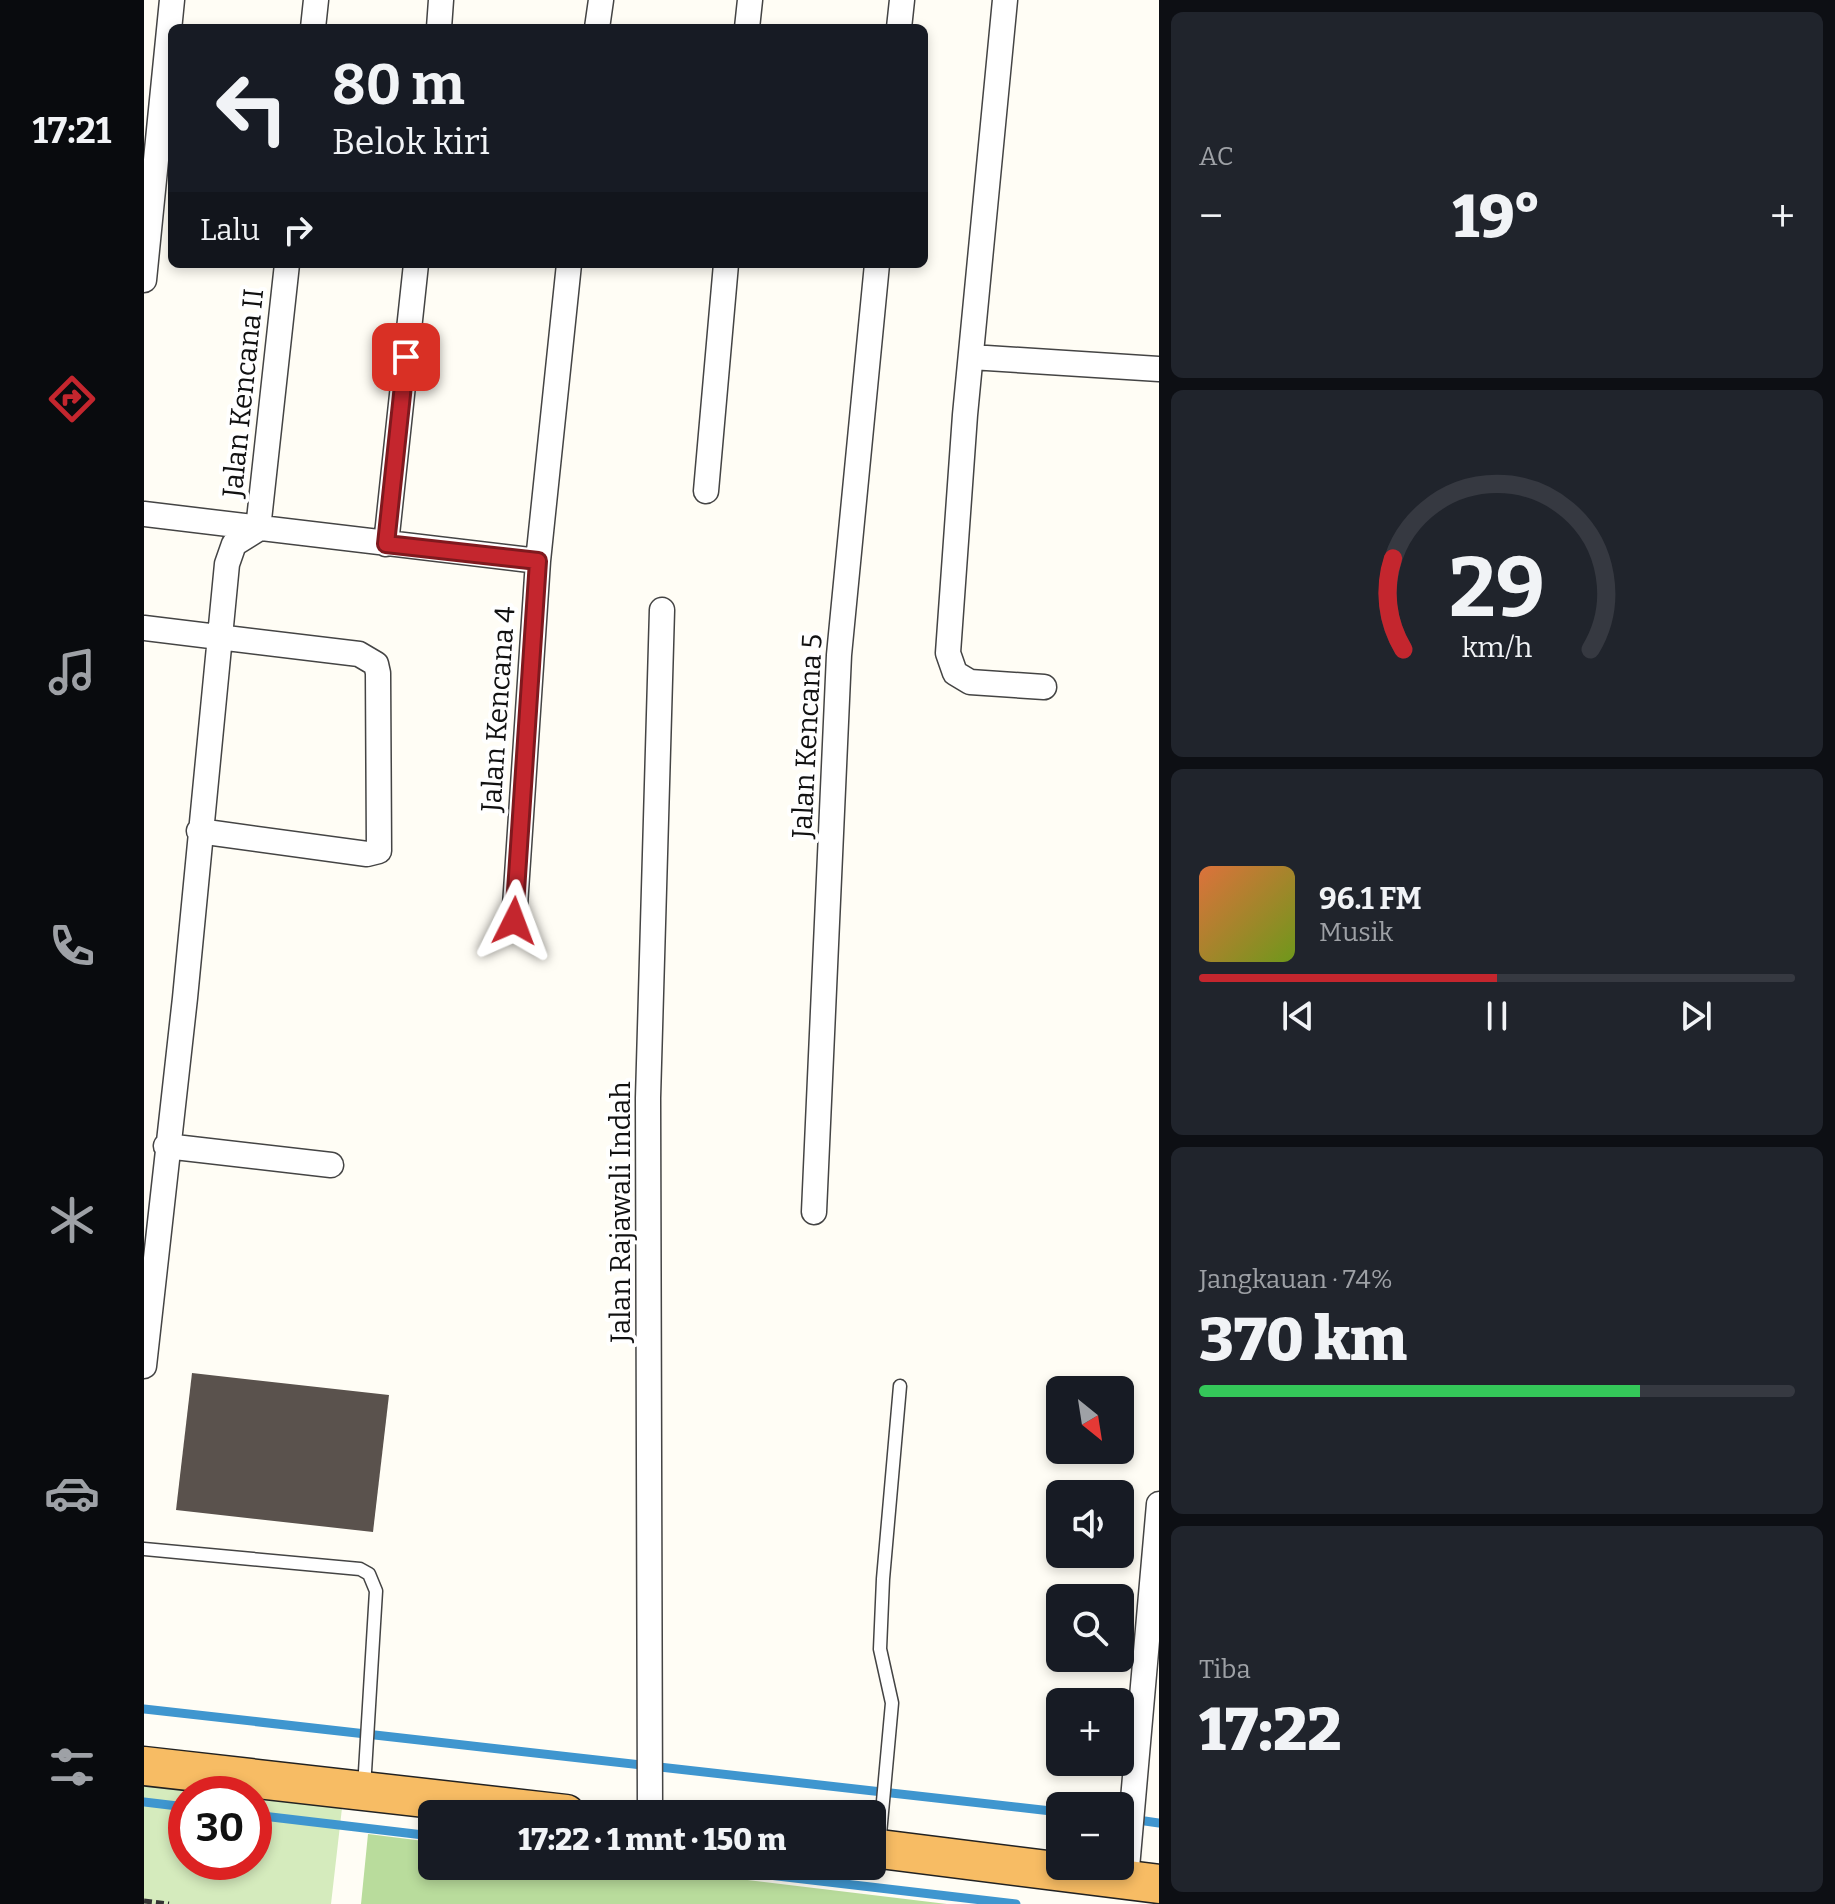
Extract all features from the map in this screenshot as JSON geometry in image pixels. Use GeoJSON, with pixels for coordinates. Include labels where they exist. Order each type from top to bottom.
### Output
{"type":"FeatureCollection","features":[{"type":"Feature","properties":{"kind":"highway"},"geometry":{"type":"LineString","coordinates":[[144,1766],[443,1800]]}},
{"type":"Feature","properties":{"kind":"highway"},"geometry":{"type":"LineString","coordinates":[[886,1850],[1149,1888]]}},
{"type":"Feature","properties":{"kind":"street"},"geometry":{"type":"LineString","coordinates":[[170,24],[172,0]]}},
{"type":"Feature","properties":{"kind":"street"},"geometry":{"type":"LineString","coordinates":[[313,24],[316,0]]}},
{"type":"Feature","properties":{"kind":"street"},"geometry":{"type":"LineString","coordinates":[[439,24],[441,0]]}},
{"type":"Feature","properties":{"kind":"street"},"geometry":{"type":"LineString","coordinates":[[598,24],[601,0]]}},
{"type":"Feature","properties":{"kind":"street"},"geometry":{"type":"LineString","coordinates":[[747,24],[750,0]]}},
{"type":"Feature","properties":{"kind":"street"},"geometry":{"type":"LineString","coordinates":[[899,24],[902,0]]}},
{"type":"Feature","properties":{"kind":"street"},"geometry":{"type":"LineString","coordinates":[[1005,0],[971,357],[949,660],[955,673],[970,682],[1044,687]]}},
{"type":"Feature","properties":{"kind":"street"},"geometry":{"type":"LineString","coordinates":[[144,280],[168,40]]}},
{"type":"Feature","properties":{"kind":"street","name":"Jalan Kencana II"},"geometry":{"type":"LineString","coordinates":[[258,529],[287,268]]}},
{"type":"Feature","properties":{"kind":"street"},"geometry":{"type":"LineString","coordinates":[[386,544],[416,268]]}},
{"type":"Feature","properties":{"kind":"street","name":"Jalan Kencana 4"},"geometry":{"type":"LineString","coordinates":[[514,921],[538,561],[569,268]]}},
{"type":"Feature","properties":{"kind":"street"},"geometry":{"type":"LineString","coordinates":[[706,491],[726,268]]}},
{"type":"Feature","properties":{"kind":"street","name":"Jalan Kencana 5"},"geometry":{"type":"LineString","coordinates":[[814,1212],[839,655],[877,268]]}},
{"type":"Feature","properties":{"kind":"street"},"geometry":{"type":"LineString","coordinates":[[971,357],[1159,369]]}},
{"type":"Feature","properties":{"kind":"street"},"geometry":{"type":"LineString","coordinates":[[144,514],[538,561]]}},
{"type":"Feature","properties":{"kind":"street"},"geometry":{"type":"LineString","coordinates":[[144,1366],[166,1146],[185,998],[227,564],[234,544],[258,529]]}},
{"type":"Feature","properties":{"kind":"street","name":"Jalan Rajawali Indah"},"geometry":{"type":"LineString","coordinates":[[650,1800],[648,1098],[662,610]]}},
{"type":"Feature","properties":{"kind":"street"},"geometry":{"type":"LineString","coordinates":[[144,628],[359,654],[376,664],[382,840],[379,851],[367,854],[199,831]]}},
{"type":"Feature","properties":{"kind":"street"},"geometry":{"type":"LineString","coordinates":[[166,1146],[331,1165]]}},
{"type":"Feature","properties":{"kind":"street"},"geometry":{"type":"LineString","coordinates":[[1149,1888],[1159,1504]]}},
{"type":"Feature","properties":{"kind":"lane"},"geometry":{"type":"LineString","coordinates":[[881,1800],[892,1703],[880,1649],[881,1620],[900,1386]]}},
{"type":"Feature","properties":{"kind":"lane"},"geometry":{"type":"LineString","coordinates":[[144,1549],[360,1569],[369,1574],[376,1586],[364,1791]]}},
{"type":"Feature","properties":{"kind":"path"},"geometry":{"type":"LineString","coordinates":[[144,1901],[169,1904]]}},
{"type":"Feature","properties":{"kind":"green space"},"geometry":{"type":"Polygon","coordinates":[[[144,1784],[168,1787],[168,1880],[272,1880],[272,1799],[342,1808],[331,1904],[144,1904],[144,1784]]]}},
{"type":"Feature","properties":{"kind":"green space"},"geometry":{"type":"Polygon","coordinates":[[[368,1834],[418,1840],[418,1880],[748,1880],[947,1904],[361,1904],[368,1834]]]}},
{"type":"Feature","properties":{"kind":"building"},"geometry":{"type":"Polygon","coordinates":[[[192,1373],[389,1395],[373,1532],[176,1510],[192,1373]]]}},
{"type":"Feature","properties":{"kind":"waterway"},"geometry":{"type":"LineString","coordinates":[[144,1709],[1046,1810]]}},
{"type":"Feature","properties":{"kind":"waterway"},"geometry":{"type":"LineString","coordinates":[[144,1802],[168,1805]]}},
{"type":"Feature","properties":{"kind":"waterway"},"geometry":{"type":"LineString","coordinates":[[272,1817],[418,1834]]}},
{"type":"Feature","properties":{"kind":"waterway"},"geometry":{"type":"LineString","coordinates":[[1134,1819],[1159,1823]]}},
{"type":"Feature","properties":{"kind":"waterway"},"geometry":{"type":"LineString","coordinates":[[811,1880],[1016,1904]]}},
{"type":"Feature","properties":{"kind":"route"},"geometry":{"type":"LineString","coordinates":[[406,357],[386,544],[538,561],[514,921]]}}]}
